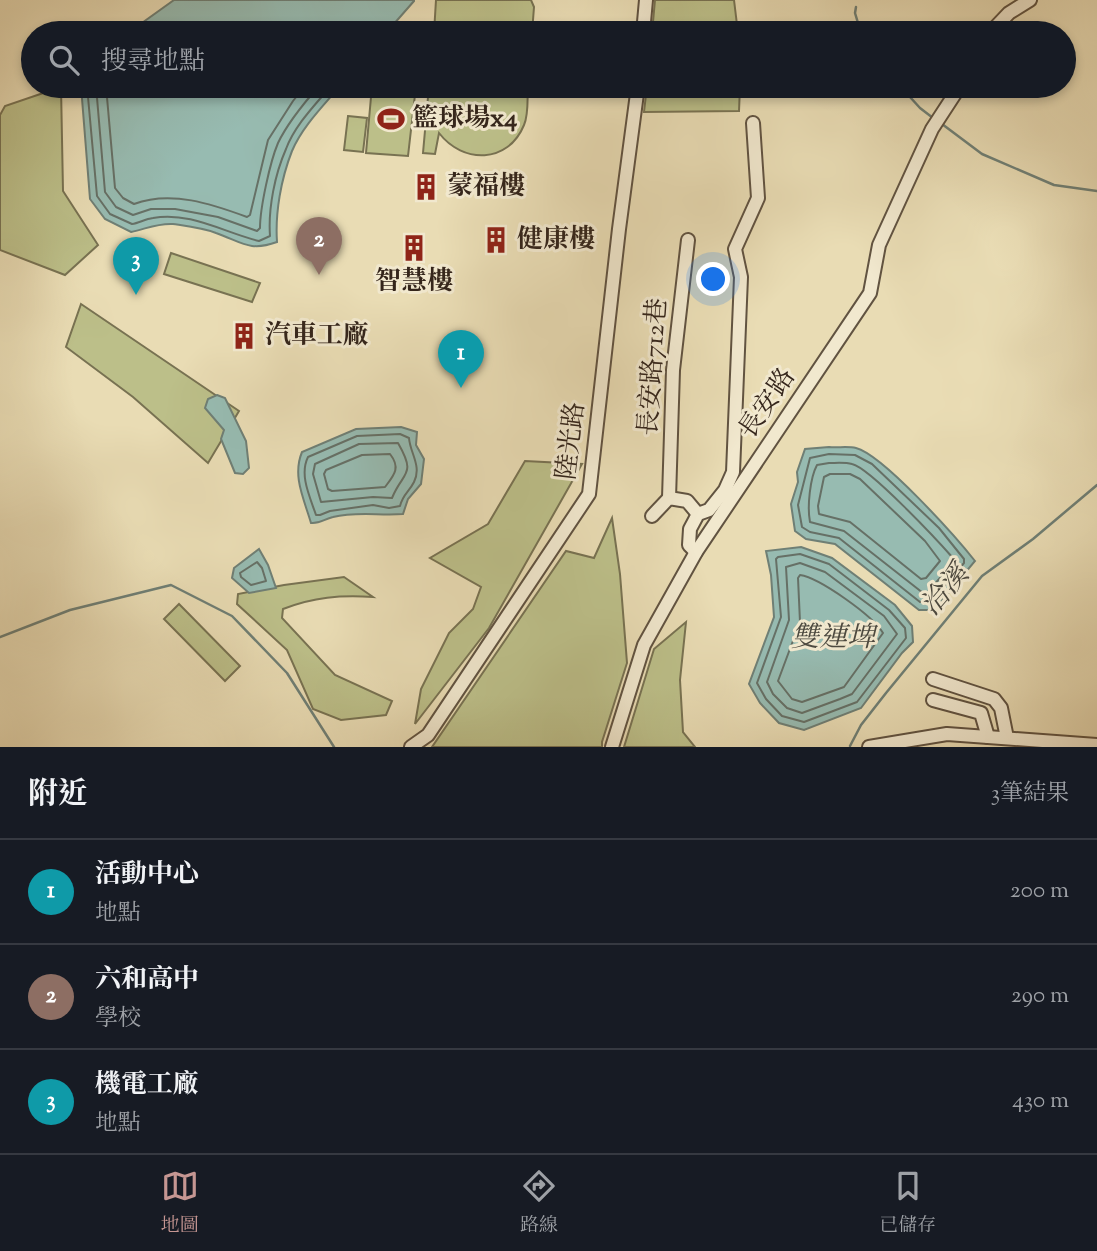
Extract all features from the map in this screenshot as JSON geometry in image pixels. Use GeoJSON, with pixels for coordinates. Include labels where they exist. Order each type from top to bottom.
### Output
{"type":"FeatureCollection","features":[{"type":"Feature","properties":{"kind":"street"},"geometry":{"type":"LineString","coordinates":[[644,21],[646,0]]}},
{"type":"Feature","properties":{"kind":"street"},"geometry":{"type":"LineString","coordinates":[[1001,21],[1030,0]]}},
{"type":"Feature","properties":{"kind":"street","name":"陸光路"},"geometry":{"type":"LineString","coordinates":[[411,747],[428,734],[589,494],[636,98]]}},
{"type":"Feature","properties":{"kind":"street","name":"長安路"},"geometry":{"type":"LineString","coordinates":[[612,747],[645,645],[695,552],[870,293],[879,246],[932,129],[953,98]]}},
{"type":"Feature","properties":{"kind":"street"},"geometry":{"type":"LineString","coordinates":[[695,552],[689,545],[691,529],[698,514],[709,510],[725,490],[733,472],[741,276],[735,250],[758,198],[752,123]]}},
{"type":"Feature","properties":{"kind":"street","name":"長安路712巷"},"geometry":{"type":"LineString","coordinates":[[669,498],[673,370],[688,240]]}},
{"type":"Feature","properties":{"kind":"street"},"geometry":{"type":"LineString","coordinates":[[652,516],[669,498],[687,501],[698,514]]}},
{"type":"Feature","properties":{"kind":"street"},"geometry":{"type":"LineString","coordinates":[[933,679],[995,699],[1001,708],[1007,738]]}},
{"type":"Feature","properties":{"kind":"street"},"geometry":{"type":"LineString","coordinates":[[933,700],[981,713],[988,737]]}},
{"type":"Feature","properties":{"kind":"street"},"geometry":{"type":"LineString","coordinates":[[869,747],[947,734],[1097,745]]}},
{"type":"Feature","properties":{"kind":"green space"},"geometry":{"type":"Polygon","coordinates":[[[436,0],[531,0],[534,7],[533,21],[435,21],[436,0]]]}},
{"type":"Feature","properties":{"kind":"green space"},"geometry":{"type":"Polygon","coordinates":[[[655,0],[734,0],[737,21],[653,21],[655,0]]]}},
{"type":"Feature","properties":{"kind":"green space"},"geometry":{"type":"Polygon","coordinates":[[[29,98],[61,98],[63,191],[98,245],[65,275],[0,250],[0,115],[5,106],[29,98]]]}},
{"type":"Feature","properties":{"kind":"green space","name":"籃球場x4"},"geometry":{"type":"Polygon","coordinates":[[[371,98],[415,98],[408,156],[366,153],[371,98]]]}},
{"type":"Feature","properties":{"kind":"green space"},"geometry":{"type":"Polygon","coordinates":[[[428,98],[528,98],[526,121],[517,138],[496,153],[472,154],[460,150],[439,133],[435,154],[423,153],[428,98]]]}},
{"type":"Feature","properties":{"kind":"green space"},"geometry":{"type":"Polygon","coordinates":[[[646,98],[740,98],[739,111],[644,112],[646,98]]]}},
{"type":"Feature","properties":{"kind":"green space"},"geometry":{"type":"Polygon","coordinates":[[[348,116],[367,118],[363,152],[344,150],[348,116]]]}},
{"type":"Feature","properties":{"kind":"green space"},"geometry":{"type":"Polygon","coordinates":[[[171,253],[260,283],[252,302],[164,274],[171,253]]]}},
{"type":"Feature","properties":{"kind":"green space"},"geometry":{"type":"Polygon","coordinates":[[[81,304],[239,411],[208,463],[133,397],[66,347],[81,304]]]}},
{"type":"Feature","properties":{"kind":"green space"},"geometry":{"type":"Polygon","coordinates":[[[525,461],[582,464],[489,628],[415,724],[421,689],[449,633],[473,609],[481,587],[430,558],[488,524],[525,461]]]}},
{"type":"Feature","properties":{"kind":"green space"},"geometry":{"type":"Polygon","coordinates":[[[612,518],[620,574],[627,663],[602,747],[432,747],[566,551],[594,558],[612,518]]]}},
{"type":"Feature","properties":{"kind":"green space"},"geometry":{"type":"Polygon","coordinates":[[[344,577],[373,597],[316,599],[283,609],[282,618],[335,675],[392,701],[386,715],[341,720],[313,709],[287,650],[237,604],[238,594],[344,577]]]}},
{"type":"Feature","properties":{"kind":"green space"},"geometry":{"type":"Polygon","coordinates":[[[179,604],[240,666],[225,681],[164,619],[179,604]]]}},
{"type":"Feature","properties":{"kind":"green space"},"geometry":{"type":"Polygon","coordinates":[[[686,622],[680,680],[683,732],[695,747],[624,747],[654,649],[686,622]]]}},
{"type":"Feature","properties":{"kind":"water"},"geometry":{"type":"Polygon","coordinates":[[[174,0],[414,0],[396,21],[145,21],[174,0]]]}},
{"type":"Feature","properties":{"kind":"water"},"geometry":{"type":"Polygon","coordinates":[[[82,98],[330,98],[307,125],[292,151],[280,196],[277,242],[259,246],[246,245],[206,230],[173,224],[131,232],[105,219],[90,199],[82,98]]]}},
{"type":"Feature","properties":{"kind":"water"},"geometry":{"type":"Polygon","coordinates":[[[217,395],[225,398],[246,441],[249,468],[243,474],[235,473],[221,439],[224,430],[205,408],[208,399],[217,395]]]}},
{"type":"Feature","properties":{"kind":"water"},"geometry":{"type":"Polygon","coordinates":[[[401,427],[417,432],[416,445],[424,459],[421,484],[408,499],[403,514],[351,514],[311,523],[299,479],[302,452],[356,429],[401,427]]]}},
{"type":"Feature","properties":{"kind":"water","name":"雙連埤"},"geometry":{"type":"Polygon","coordinates":[[[856,448],[883,465],[918,498],[975,561],[934,610],[919,610],[835,544],[806,539],[795,531],[791,504],[805,449],[856,448]]]}},
{"type":"Feature","properties":{"kind":"water","name":"雙連埤"},"geometry":{"type":"Polygon","coordinates":[[[801,547],[832,558],[895,605],[912,626],[913,642],[861,708],[804,730],[779,723],[760,703],[749,684],[774,617],[766,551],[801,547]]]}},
{"type":"Feature","properties":{"kind":"water"},"geometry":{"type":"Polygon","coordinates":[[[259,549],[276,588],[249,593],[232,578],[234,568],[259,549]]]}},
{"type":"Feature","properties":{"kind":"waterway"},"geometry":{"type":"LineString","coordinates":[[856,7],[857,21]]}},
{"type":"Feature","properties":{"kind":"waterway"},"geometry":{"type":"LineString","coordinates":[[911,98],[933,118]]}},
{"type":"Feature","properties":{"kind":"waterway"},"geometry":{"type":"LineString","coordinates":[[942,124],[982,154],[1054,185],[1097,191]]}},
{"type":"Feature","properties":{"kind":"waterway","name":"洽溪"},"geometry":{"type":"LineString","coordinates":[[850,746],[861,725],[982,576],[1033,539],[1097,485]]}},
{"type":"Feature","properties":{"kind":"waterway"},"geometry":{"type":"LineString","coordinates":[[0,637],[70,610],[171,585],[232,616],[287,673],[334,747]]}},
{"type":"Feature","properties":{"kind":"place","name":"籃球場x4"},"geometry":{"type":"Point","coordinates":[391,119]}},
{"type":"Feature","properties":{"kind":"place","name":"蒙福樓"},"geometry":{"type":"Point","coordinates":[426,187]}},
{"type":"Feature","properties":{"kind":"place","name":"健康樓"},"geometry":{"type":"Point","coordinates":[496,240]}},
{"type":"Feature","properties":{"kind":"place","name":"智慧樓"},"geometry":{"type":"Point","coordinates":[414,248]}},
{"type":"Feature","properties":{"kind":"place","name":"六和高中"},"geometry":{"type":"Point","coordinates":[319,275]}},
{"type":"Feature","properties":{"kind":"place","name":"機電工廠"},"geometry":{"type":"Point","coordinates":[136,295]}},
{"type":"Feature","properties":{"kind":"place","name":"汽車工廠"},"geometry":{"type":"Point","coordinates":[244,336]}},
{"type":"Feature","properties":{"kind":"place","name":"活動中心"},"geometry":{"type":"Point","coordinates":[461,388]}}]}
